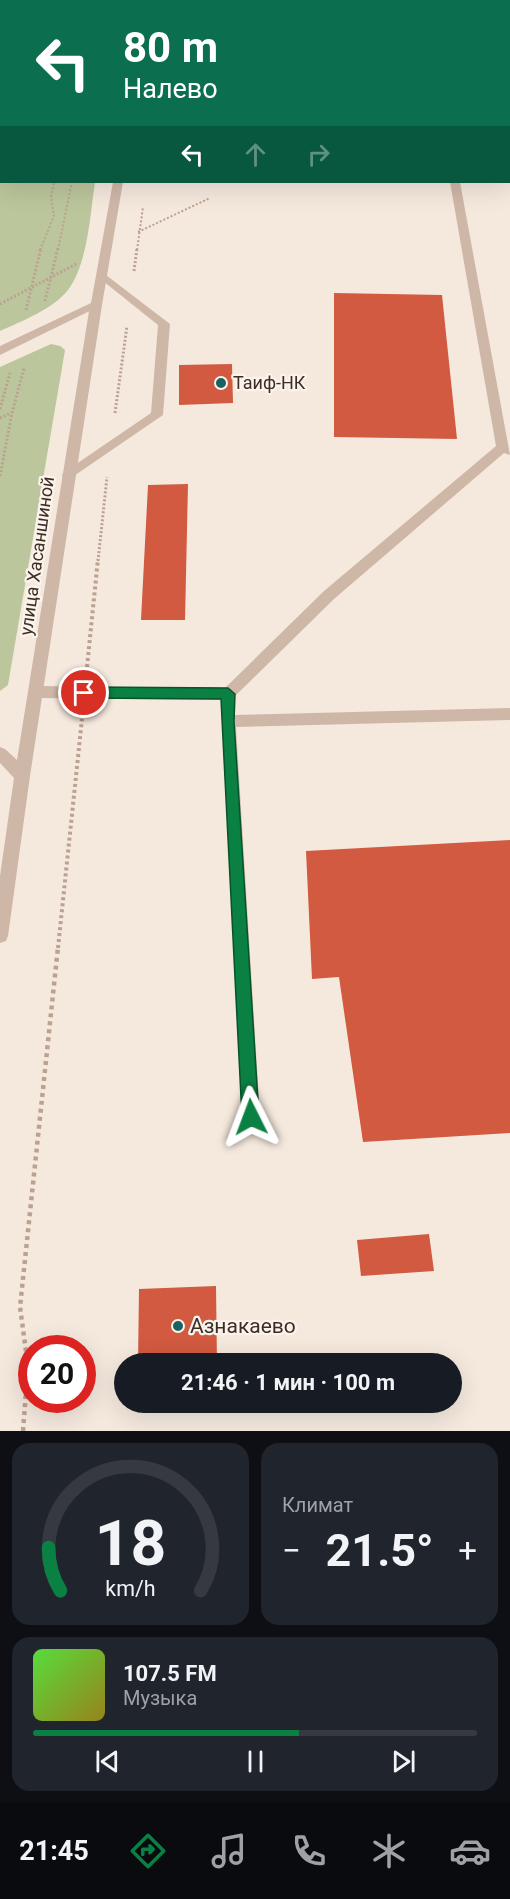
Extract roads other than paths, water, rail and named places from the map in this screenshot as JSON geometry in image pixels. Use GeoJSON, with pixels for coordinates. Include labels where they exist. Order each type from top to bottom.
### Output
{"type":"FeatureCollection","features":[{"type":"Feature","properties":{"kind":"street","name":"улица Хасаншиной"},"geometry":{"type":"LineString","coordinates":[[0,936],[68,477],[118,183]]}},
{"type":"Feature","properties":{"kind":"street"},"geometry":{"type":"LineString","coordinates":[[37,692],[228,694],[329,595],[506,449],[455,183]]}},
{"type":"Feature","properties":{"kind":"street"},"geometry":{"type":"LineString","coordinates":[[68,477],[157,415],[164,324],[102,275]]}},
{"type":"Feature","properties":{"kind":"street"},"geometry":{"type":"LineString","coordinates":[[0,351],[96,305]]}},
{"type":"Feature","properties":{"kind":"street"},"geometry":{"type":"LineString","coordinates":[[228,694],[251,1117]]}},
{"type":"Feature","properties":{"kind":"street"},"geometry":{"type":"LineString","coordinates":[[228,721],[510,714]]}},
{"type":"Feature","properties":{"kind":"street"},"geometry":{"type":"LineString","coordinates":[[0,753],[22,776]]}},
{"type":"Feature","properties":{"kind":"place","name":"Таиф-НК"},"geometry":{"type":"Point","coordinates":[221,383]}},
{"type":"Feature","properties":{"kind":"place","name":"Азнакаево"},"geometry":{"type":"Point","coordinates":[178,1326]}}]}
